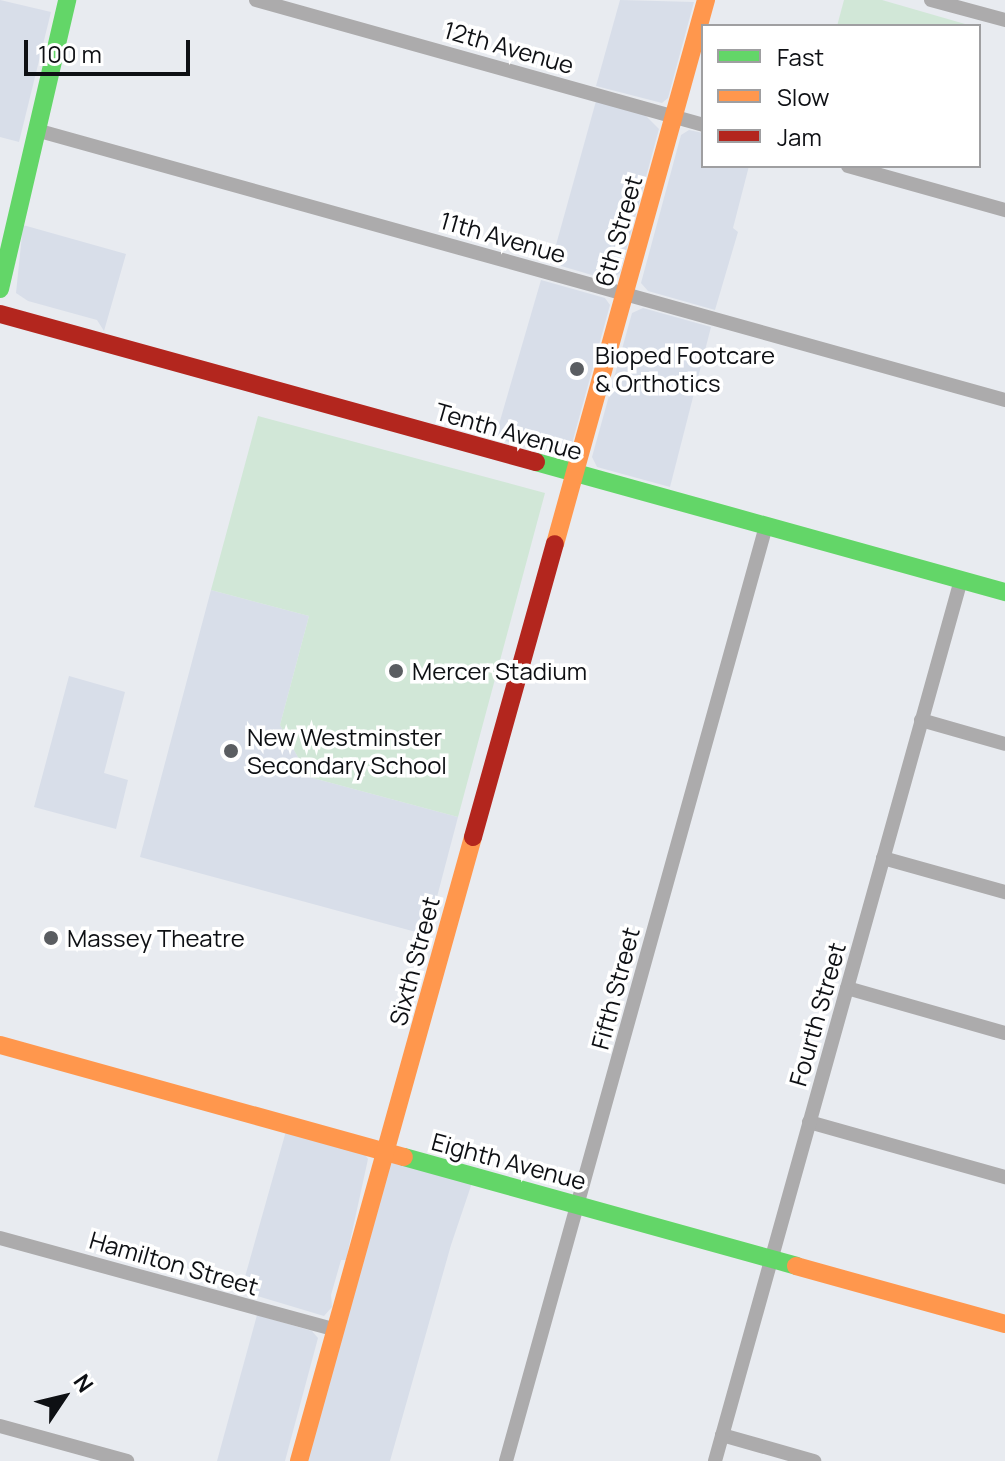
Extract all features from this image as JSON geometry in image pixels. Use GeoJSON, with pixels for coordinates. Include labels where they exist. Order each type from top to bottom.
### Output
{"type":"FeatureCollection","features":[{"type":"Feature","properties":{"kind":"street"},"geometry":{"type":"LineString","coordinates":[[0,289],[67,0]]}},
{"type":"Feature","properties":{"kind":"street","name":"12th Avenue"},"geometry":{"type":"LineString","coordinates":[[256,0],[701,124]]}},
{"type":"Feature","properties":{"kind":"street","name":"6th Street"},"geometry":{"type":"LineString","coordinates":[[574,474],[706,0]]}},
{"type":"Feature","properties":{"kind":"street"},"geometry":{"type":"LineString","coordinates":[[931,0],[1005,20]]}},
{"type":"Feature","properties":{"kind":"street","name":"11th Avenue"},"geometry":{"type":"LineString","coordinates":[[36,130],[1005,400]]}},
{"type":"Feature","properties":{"kind":"street"},"geometry":{"type":"LineString","coordinates":[[855,168],[1005,210]]}},
{"type":"Feature","properties":{"kind":"street","name":"Tenth Avenue"},"geometry":{"type":"LineString","coordinates":[[0,314],[1005,592]]}},
{"type":"Feature","properties":{"kind":"street","name":"Sixth Street"},"geometry":{"type":"LineString","coordinates":[[299,1461],[574,474]]}},
{"type":"Feature","properties":{"kind":"street","name":"Fifth Street"},"geometry":{"type":"LineString","coordinates":[[506,1461],[766,526]]}},
{"type":"Feature","properties":{"kind":"street","name":"Fourth Street"},"geometry":{"type":"LineString","coordinates":[[715,1461],[961,580]]}},
{"type":"Feature","properties":{"kind":"street"},"geometry":{"type":"LineString","coordinates":[[921,720],[1005,744]]}},
{"type":"Feature","properties":{"kind":"street"},"geometry":{"type":"LineString","coordinates":[[883,858],[1005,892]]}},
{"type":"Feature","properties":{"kind":"street"},"geometry":{"type":"LineString","coordinates":[[847,988],[1005,1033]]}},
{"type":"Feature","properties":{"kind":"street","name":"Eighth Avenue"},"geometry":{"type":"LineString","coordinates":[[0,1045],[1005,1324]]}},
{"type":"Feature","properties":{"kind":"street"},"geometry":{"type":"LineString","coordinates":[[809,1122],[1005,1177]]}},
{"type":"Feature","properties":{"kind":"street","name":"Hamilton Street"},"geometry":{"type":"LineString","coordinates":[[0,1238],[336,1330]]}},
{"type":"Feature","properties":{"kind":"street"},"geometry":{"type":"LineString","coordinates":[[0,1426],[127,1461]]}},
{"type":"Feature","properties":{"kind":"street"},"geometry":{"type":"LineString","coordinates":[[722,1435],[814,1461]]}},
{"type":"Feature","properties":{"kind":"shaded area"},"geometry":{"type":"Polygon","coordinates":[[[0,0],[51,12],[19,142],[0,137],[0,0]]]}},
{"type":"Feature","properties":{"kind":"shaded area"},"geometry":{"type":"Polygon","coordinates":[[[620,0],[694,2],[668,98],[662,103],[596,86],[620,0]]]}},
{"type":"Feature","properties":{"kind":"shaded area"},"geometry":{"type":"Polygon","coordinates":[[[596,101],[644,114],[659,129],[620,273],[609,280],[551,263],[596,101]]]}},
{"type":"Feature","properties":{"kind":"shaded area"},"geometry":{"type":"Polygon","coordinates":[[[689,130],[701,133],[701,168],[748,168],[733,228],[738,232],[715,310],[648,291],[641,283],[681,135],[689,130]]]}},
{"type":"Feature","properties":{"kind":"shaded area"},"geometry":{"type":"Polygon","coordinates":[[[23,225],[126,254],[104,331],[97,320],[28,301],[16,293],[23,225]]]}},
{"type":"Feature","properties":{"kind":"shaded area"},"geometry":{"type":"Polygon","coordinates":[[[541,280],[605,298],[610,305],[570,451],[562,457],[495,438],[541,280]]]}},
{"type":"Feature","properties":{"kind":"shaded area"},"geometry":{"type":"Polygon","coordinates":[[[643,308],[711,327],[670,487],[597,467],[592,457],[632,313],[643,308]]]}},
{"type":"Feature","properties":{"kind":"shaded area","name":"New Westminster Secondary School"},"geometry":{"type":"Polygon","coordinates":[[[211,590],[309,616],[280,725],[309,777],[458,817],[427,935],[140,857],[211,590]]]}},
{"type":"Feature","properties":{"kind":"shaded area"},"geometry":{"type":"Polygon","coordinates":[[[69,676],[125,692],[104,773],[128,780],[116,829],[34,807],[69,676]]]}},
{"type":"Feature","properties":{"kind":"shaded area"},"geometry":{"type":"Polygon","coordinates":[[[286,1131],[364,1153],[368,1159],[346,1260],[341,1260],[331,1295],[332,1307],[324,1316],[241,1291],[286,1131]]]}},
{"type":"Feature","properties":{"kind":"shaded area"},"geometry":{"type":"Polygon","coordinates":[[[386,1151],[474,1177],[451,1245],[390,1461],[299,1461],[386,1151]]]}},
{"type":"Feature","properties":{"kind":"shaded area"},"geometry":{"type":"Polygon","coordinates":[[[257,1315],[312,1331],[318,1338],[285,1461],[217,1461],[257,1315]]]}},
{"type":"Feature","properties":{"kind":"green space"},"geometry":{"type":"Polygon","coordinates":[[[844,0],[882,0],[965,24],[838,24],[844,0]]]}},
{"type":"Feature","properties":{"kind":"green space","name":"Mercer Stadium"},"geometry":{"type":"Polygon","coordinates":[[[258,416],[545,493],[458,817],[309,777],[280,725],[309,616],[211,590],[258,416]]]}},
{"type":"Feature","properties":{"kind":"traffic: fast"},"geometry":{"type":"LineString","coordinates":[[0,289],[67,0]]}},
{"type":"Feature","properties":{"kind":"traffic: fast"},"geometry":{"type":"LineString","coordinates":[[536,462],[1005,592]]}},
{"type":"Feature","properties":{"kind":"traffic: fast"},"geometry":{"type":"LineString","coordinates":[[404,1157],[796,1266]]}},
{"type":"Feature","properties":{"kind":"traffic: slow"},"geometry":{"type":"LineString","coordinates":[[555,544],[706,0]]}},
{"type":"Feature","properties":{"kind":"traffic: slow"},"geometry":{"type":"LineString","coordinates":[[299,1461],[473,837]]}},
{"type":"Feature","properties":{"kind":"traffic: slow"},"geometry":{"type":"LineString","coordinates":[[0,1045],[404,1157]]}},
{"type":"Feature","properties":{"kind":"traffic: slow"},"geometry":{"type":"LineString","coordinates":[[796,1266],[1005,1324]]}},
{"type":"Feature","properties":{"kind":"traffic: jam"},"geometry":{"type":"LineString","coordinates":[[0,314],[536,462]]}},
{"type":"Feature","properties":{"kind":"traffic: jam"},"geometry":{"type":"LineString","coordinates":[[473,837],[555,544]]}},
{"type":"Feature","properties":{"kind":"place","name":"Bioped Footcare & Orthotics"},"geometry":{"type":"Point","coordinates":[577,369]}},
{"type":"Feature","properties":{"kind":"place","name":"Mercer Stadium"},"geometry":{"type":"Point","coordinates":[396,671]}},
{"type":"Feature","properties":{"kind":"place","name":"New Westminster Secondary School"},"geometry":{"type":"Point","coordinates":[231,751]}},
{"type":"Feature","properties":{"kind":"place","name":"Massey Theatre"},"geometry":{"type":"Point","coordinates":[51,938]}}]}
